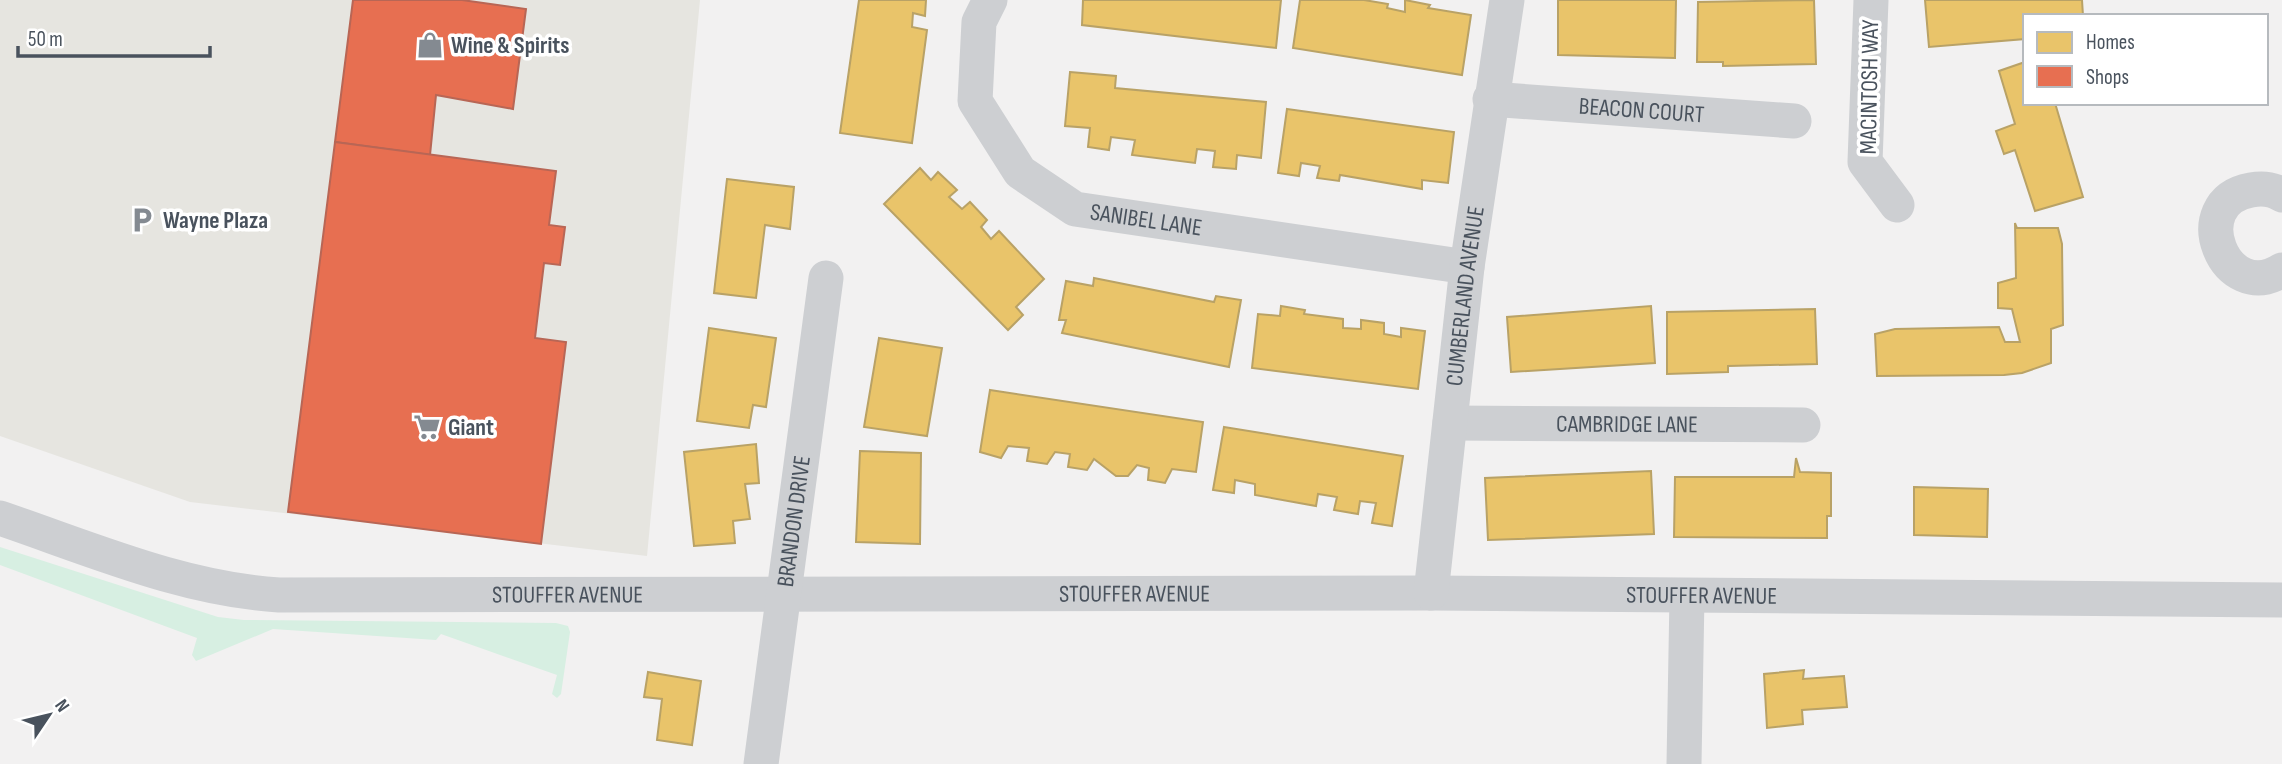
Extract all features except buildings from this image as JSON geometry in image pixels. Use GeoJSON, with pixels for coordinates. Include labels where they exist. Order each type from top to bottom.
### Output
{"type":"FeatureCollection","features":[{"type":"Feature","properties":{"kind":"street","name":"SANIBEL LANE"},"geometry":{"type":"LineString","coordinates":[[990,0],[979,22],[975,101],[1020,172],[1075,209],[1467,267]]}},
{"type":"Feature","properties":{"kind":"street","name":"CUMBERLAND AVENUE"},"geometry":{"type":"LineString","coordinates":[[1431,593],[1467,267],[1490,99],[1507,0]]}},
{"type":"Feature","properties":{"kind":"street","name":"MACINTOSH WAY"},"geometry":{"type":"LineString","coordinates":[[1871,0],[1865,162],[1897,205]]}},
{"type":"Feature","properties":{"kind":"street","name":"BEACON COURT"},"geometry":{"type":"LineString","coordinates":[[1490,99],[1794,121]]}},
{"type":"Feature","properties":{"kind":"street"},"geometry":{"type":"LineString","coordinates":[[2282,195],[2260,188],[2243,191],[2228,201],[2218,215],[2215,232],[2218,249],[2227,264],[2242,274],[2259,277],[2282,270]]}},
{"type":"Feature","properties":{"kind":"street","name":"BRANDON DRIVE"},"geometry":{"type":"LineString","coordinates":[[761,764],[826,278]]}},
{"type":"Feature","properties":{"kind":"street","name":"CAMBRIDGE LANE"},"geometry":{"type":"LineString","coordinates":[[1450,423],[1803,425]]}},
{"type":"Feature","properties":{"kind":"street","name":"STOUFFER AVENUE"},"geometry":{"type":"LineString","coordinates":[[0,519],[163,574],[238,593],[279,595],[1431,593],[2282,600]]}},
{"type":"Feature","properties":{"kind":"street"},"geometry":{"type":"LineString","coordinates":[[1684,764],[1688,596]]}},
{"type":"Feature","properties":{"kind":"shaded area"},"geometry":{"type":"Polygon","coordinates":[[[0,0],[700,0],[647,556],[190,502],[0,436],[0,0]]]}},
{"type":"Feature","properties":{"kind":"green space"},"geometry":{"type":"Polygon","coordinates":[[[0,547],[218,617],[244,620],[556,623],[568,626],[570,632],[561,694],[557,698],[552,694],[557,675],[441,634],[436,640],[273,629],[196,661],[192,655],[197,638],[0,565],[0,547]]]}},
{"type":"Feature","properties":{"kind":"place","name":"Wine & Spirits"},"geometry":{"type":"Point","coordinates":[430,45]}},
{"type":"Feature","properties":{"kind":"place","name":"Wayne Plaza"},"geometry":{"type":"Point","coordinates":[142,220]}},
{"type":"Feature","properties":{"kind":"place","name":"Giant"},"geometry":{"type":"Point","coordinates":[427,427]}}]}
